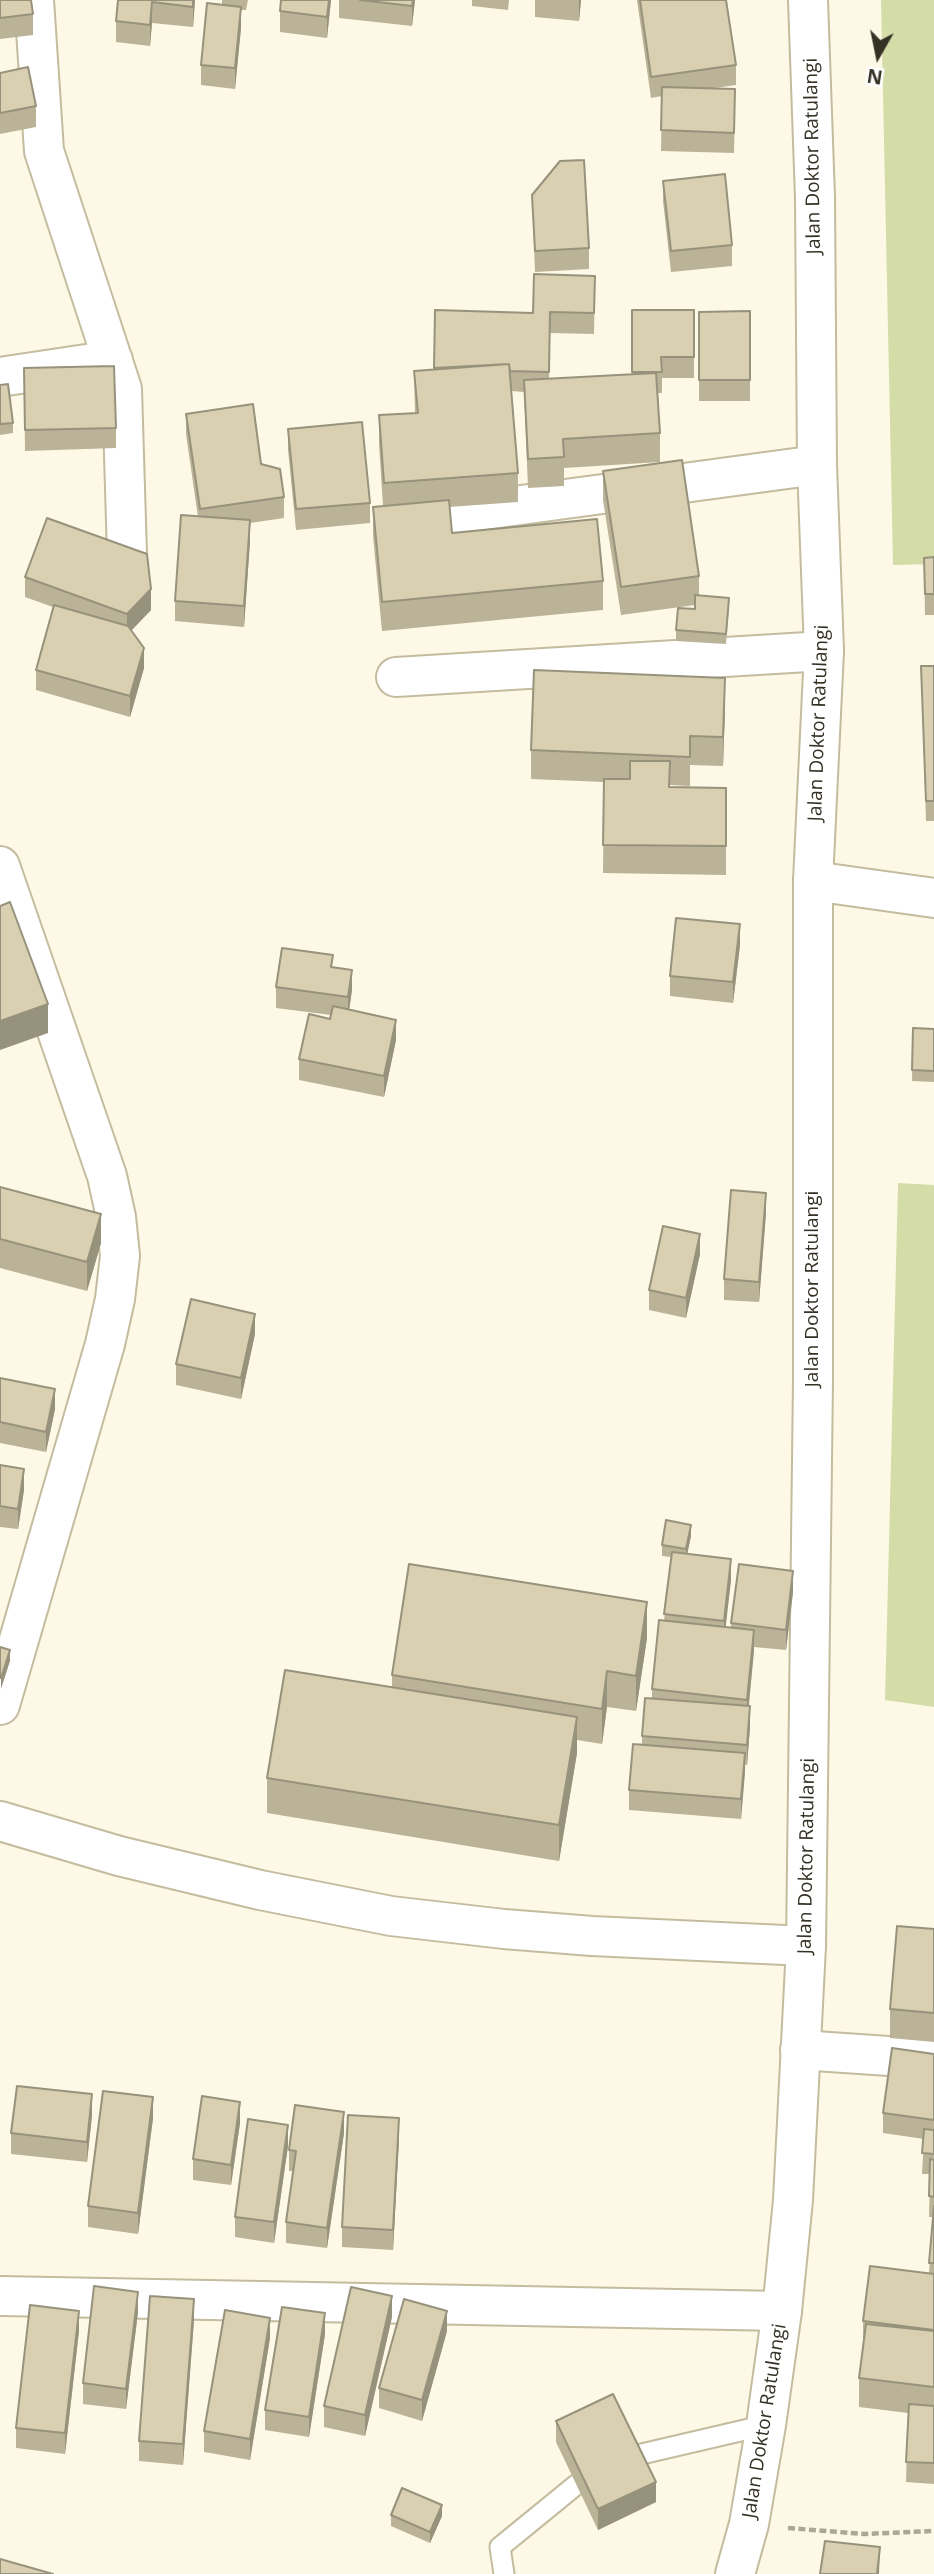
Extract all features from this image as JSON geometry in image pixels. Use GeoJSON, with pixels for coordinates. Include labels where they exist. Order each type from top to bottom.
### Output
{"type":"FeatureCollection","features":[{"type":"Feature","properties":{"kind":"main road"},"geometry":{"type":"LineString","coordinates":[[34,0],[44,150],[122,389],[127,555]]}},
{"type":"Feature","properties":{"kind":"main road","name":"Jalan Doktor Ratulangi"},"geometry":{"type":"LineString","coordinates":[[735,2574],[749,2524],[782,2311],[793,2200],[806,1946],[813,1380],[813,881],[824,650],[817,465],[815,198],[808,0]]}},
{"type":"Feature","properties":{"kind":"main road"},"geometry":{"type":"LineString","coordinates":[[0,377],[113,360]]}},
{"type":"Feature","properties":{"kind":"main road"},"geometry":{"type":"LineString","coordinates":[[425,518],[817,465]]}},
{"type":"Feature","properties":{"kind":"main road"},"geometry":{"type":"LineString","coordinates":[[396,677],[824,650]]}},
{"type":"Feature","properties":{"kind":"main road"},"geometry":{"type":"LineString","coordinates":[[0,866],[107,1176],[116,1217],[120,1256],[115,1298],[105,1344],[0,1705]]}},
{"type":"Feature","properties":{"kind":"main road"},"geometry":{"type":"LineString","coordinates":[[813,881],[934,898]]}},
{"type":"Feature","properties":{"kind":"main road"},"geometry":{"type":"LineString","coordinates":[[0,1821],[119,1856],[260,1890],[391,1916],[592,1936],[806,1946]]}},
{"type":"Feature","properties":{"kind":"main road"},"geometry":{"type":"LineString","coordinates":[[800,2050],[934,2059]]}},
{"type":"Feature","properties":{"kind":"main road"},"geometry":{"type":"LineString","coordinates":[[0,2297],[782,2311]]}},
{"type":"Feature","properties":{"kind":"lane"},"geometry":{"type":"LineString","coordinates":[[633,2456],[766,2425]]}},
{"type":"Feature","properties":{"kind":"lane"},"geometry":{"type":"LineString","coordinates":[[504,2574],[500,2547],[576,2485]]}},
{"type":"Feature","properties":{"kind":"path"},"geometry":{"type":"LineString","coordinates":[[749,2524],[864,2534],[934,2531]]}},
{"type":"Feature","properties":{"kind":"green space"},"geometry":{"type":"Polygon","coordinates":[[[881,0],[934,0],[934,564],[893,565],[881,0]]]}},
{"type":"Feature","properties":{"kind":"green space"},"geometry":{"type":"Polygon","coordinates":[[[898,1183],[934,1185],[934,1707],[885,1700],[898,1183]]]}},
{"type":"Feature","properties":{"kind":"building"},"geometry":{"type":"Polygon","coordinates":[[[0,0],[31,0],[33,14],[0,18],[0,0]]]}},
{"type":"Feature","properties":{"kind":"building"},"geometry":{"type":"Polygon","coordinates":[[[118,0],[193,0],[193,7],[152,2],[150,25],[116,21],[118,0]]]}},
{"type":"Feature","properties":{"kind":"building"},"geometry":{"type":"Polygon","coordinates":[[[281,0],[329,0],[327,17],[280,11],[281,0]]]}},
{"type":"Feature","properties":{"kind":"building"},"geometry":{"type":"Polygon","coordinates":[[[360,0],[413,0],[412,6],[360,0]]]}},
{"type":"Feature","properties":{"kind":"building"},"geometry":{"type":"Polygon","coordinates":[[[640,0],[726,0],[736,65],[651,77],[640,0]]]}},
{"type":"Feature","properties":{"kind":"building"},"geometry":{"type":"Polygon","coordinates":[[[207,3],[241,7],[235,68],[201,65],[207,3]]]}},
{"type":"Feature","properties":{"kind":"building"},"geometry":{"type":"Polygon","coordinates":[[[28,67],[36,106],[0,113],[0,73],[28,67]]]}},
{"type":"Feature","properties":{"kind":"building"},"geometry":{"type":"Polygon","coordinates":[[[662,87],[735,89],[734,133],[661,130],[662,87]]]}},
{"type":"Feature","properties":{"kind":"building"},"geometry":{"type":"Polygon","coordinates":[[[584,160],[589,248],[535,251],[532,195],[560,161],[584,160]]]}},
{"type":"Feature","properties":{"kind":"building"},"geometry":{"type":"Polygon","coordinates":[[[725,174],[732,245],[671,251],[663,181],[725,174]]]}},
{"type":"Feature","properties":{"kind":"building"},"geometry":{"type":"Polygon","coordinates":[[[534,274],[595,276],[594,313],[550,312],[549,372],[510,371],[509,364],[434,368],[435,310],[533,313],[534,274]]]}},
{"type":"Feature","properties":{"kind":"building"},"geometry":{"type":"Polygon","coordinates":[[[632,310],[694,310],[694,357],[661,357],[662,372],[632,372],[632,310]]]}},
{"type":"Feature","properties":{"kind":"building"},"geometry":{"type":"Polygon","coordinates":[[[750,311],[750,380],[699,380],[699,312],[750,311]]]}},
{"type":"Feature","properties":{"kind":"building"},"geometry":{"type":"Polygon","coordinates":[[[509,364],[518,473],[384,483],[379,415],[418,413],[414,371],[509,364]]]}},
{"type":"Feature","properties":{"kind":"building"},"geometry":{"type":"Polygon","coordinates":[[[114,366],[116,428],[25,430],[24,368],[114,366]]]}},
{"type":"Feature","properties":{"kind":"building"},"geometry":{"type":"Polygon","coordinates":[[[656,373],[660,433],[563,439],[564,457],[528,459],[524,380],[656,373]]]}},
{"type":"Feature","properties":{"kind":"building"},"geometry":{"type":"Polygon","coordinates":[[[8,384],[13,423],[0,424],[0,385],[8,384]]]}},
{"type":"Feature","properties":{"kind":"building"},"geometry":{"type":"Polygon","coordinates":[[[253,404],[261,464],[280,469],[284,497],[200,509],[186,414],[253,404]]]}},
{"type":"Feature","properties":{"kind":"building"},"geometry":{"type":"Polygon","coordinates":[[[362,422],[370,503],[296,509],[288,429],[362,422]]]}},
{"type":"Feature","properties":{"kind":"building"},"geometry":{"type":"Polygon","coordinates":[[[682,460],[699,576],[621,587],[603,471],[682,460]]]}},
{"type":"Feature","properties":{"kind":"building"},"geometry":{"type":"Polygon","coordinates":[[[449,500],[452,533],[597,519],[603,581],[382,602],[373,507],[449,500]]]}},
{"type":"Feature","properties":{"kind":"building"},"geometry":{"type":"Polygon","coordinates":[[[181,515],[250,520],[244,606],[175,601],[181,515]]]}},
{"type":"Feature","properties":{"kind":"building"},"geometry":{"type":"Polygon","coordinates":[[[47,518],[147,554],[151,589],[127,614],[25,577],[47,518]]]}},
{"type":"Feature","properties":{"kind":"building"},"geometry":{"type":"Polygon","coordinates":[[[934,557],[934,594],[925,594],[924,558],[934,557]]]}},
{"type":"Feature","properties":{"kind":"building"},"geometry":{"type":"Polygon","coordinates":[[[695,595],[729,598],[726,634],[676,630],[678,608],[695,609],[695,595]]]}},
{"type":"Feature","properties":{"kind":"building"},"geometry":{"type":"Polygon","coordinates":[[[54,605],[128,626],[144,648],[130,696],[36,670],[54,605]]]}},
{"type":"Feature","properties":{"kind":"building"},"geometry":{"type":"Polygon","coordinates":[[[921,666],[934,666],[934,801],[926,801],[921,666]]]}},
{"type":"Feature","properties":{"kind":"building"},"geometry":{"type":"Polygon","coordinates":[[[534,670],[725,678],[723,737],[690,736],[690,757],[531,750],[534,670]]]}},
{"type":"Feature","properties":{"kind":"building"},"geometry":{"type":"Polygon","coordinates":[[[630,761],[670,761],[669,787],[726,788],[726,846],[603,845],[604,779],[630,779],[630,761]]]}},
{"type":"Feature","properties":{"kind":"building"},"geometry":{"type":"Polygon","coordinates":[[[10,902],[48,1004],[0,1021],[0,906],[10,902]]]}},
{"type":"Feature","properties":{"kind":"building"},"geometry":{"type":"Polygon","coordinates":[[[676,918],[740,924],[733,982],[670,976],[676,918]]]}},
{"type":"Feature","properties":{"kind":"building"},"geometry":{"type":"Polygon","coordinates":[[[282,948],[333,955],[331,967],[352,970],[348,997],[276,987],[282,948]]]}},
{"type":"Feature","properties":{"kind":"building"},"geometry":{"type":"Polygon","coordinates":[[[333,1006],[396,1020],[384,1076],[299,1059],[309,1014],[330,1019],[333,1006]]]}},
{"type":"Feature","properties":{"kind":"building"},"geometry":{"type":"Polygon","coordinates":[[[913,1028],[934,1029],[934,1071],[912,1070],[913,1028]]]}},
{"type":"Feature","properties":{"kind":"building"},"geometry":{"type":"Polygon","coordinates":[[[0,1187],[101,1214],[87,1262],[0,1239],[0,1187]]]}},
{"type":"Feature","properties":{"kind":"building"},"geometry":{"type":"Polygon","coordinates":[[[731,1190],[766,1193],[759,1282],[724,1279],[731,1190]]]}},
{"type":"Feature","properties":{"kind":"building"},"geometry":{"type":"Polygon","coordinates":[[[663,1226],[700,1234],[686,1298],[649,1290],[663,1226]]]}},
{"type":"Feature","properties":{"kind":"building"},"geometry":{"type":"Polygon","coordinates":[[[191,1299],[255,1314],[241,1378],[176,1364],[191,1299]]]}},
{"type":"Feature","properties":{"kind":"building"},"geometry":{"type":"Polygon","coordinates":[[[0,1378],[55,1389],[46,1432],[0,1422],[0,1378]]]}},
{"type":"Feature","properties":{"kind":"building"},"geometry":{"type":"Polygon","coordinates":[[[0,1465],[24,1469],[18,1509],[0,1506],[0,1465]]]}},
{"type":"Feature","properties":{"kind":"building"},"geometry":{"type":"Polygon","coordinates":[[[666,1520],[691,1525],[686,1549],[662,1545],[666,1520]]]}},
{"type":"Feature","properties":{"kind":"building"},"geometry":{"type":"Polygon","coordinates":[[[672,1552],[731,1559],[724,1621],[664,1614],[672,1552]]]}},
{"type":"Feature","properties":{"kind":"building"},"geometry":{"type":"Polygon","coordinates":[[[409,1564],[647,1602],[636,1676],[607,1671],[602,1709],[392,1675],[409,1564]]]}},
{"type":"Feature","properties":{"kind":"building"},"geometry":{"type":"Polygon","coordinates":[[[739,1564],[793,1571],[786,1630],[731,1623],[739,1564]]]}},
{"type":"Feature","properties":{"kind":"building"},"geometry":{"type":"Polygon","coordinates":[[[659,1620],[754,1630],[747,1700],[652,1689],[659,1620]]]}},
{"type":"Feature","properties":{"kind":"building"},"geometry":{"type":"Polygon","coordinates":[[[0,1647],[10,1650],[1,1678],[0,1678],[0,1647]]]}},
{"type":"Feature","properties":{"kind":"building"},"geometry":{"type":"Polygon","coordinates":[[[285,1670],[577,1717],[559,1825],[267,1778],[285,1670]]]}},
{"type":"Feature","properties":{"kind":"building"},"geometry":{"type":"Polygon","coordinates":[[[645,1698],[750,1706],[747,1745],[642,1736],[645,1698]]]}},
{"type":"Feature","properties":{"kind":"building"},"geometry":{"type":"Polygon","coordinates":[[[633,1744],[745,1753],[741,1799],[629,1790],[633,1744]]]}},
{"type":"Feature","properties":{"kind":"building"},"geometry":{"type":"Polygon","coordinates":[[[897,1926],[934,1929],[934,2013],[890,2009],[897,1926]]]}},
{"type":"Feature","properties":{"kind":"building"},"geometry":{"type":"Polygon","coordinates":[[[892,2048],[934,2054],[934,2120],[883,2113],[892,2048]]]}},
{"type":"Feature","properties":{"kind":"building"},"geometry":{"type":"Polygon","coordinates":[[[17,2086],[92,2094],[87,2142],[11,2133],[17,2086]]]}},
{"type":"Feature","properties":{"kind":"building"},"geometry":{"type":"Polygon","coordinates":[[[103,2091],[153,2097],[138,2213],[88,2206],[103,2091]]]}},
{"type":"Feature","properties":{"kind":"building"},"geometry":{"type":"Polygon","coordinates":[[[202,2096],[240,2102],[231,2165],[193,2159],[202,2096]]]}},
{"type":"Feature","properties":{"kind":"building"},"geometry":{"type":"Polygon","coordinates":[[[295,2105],[344,2112],[327,2228],[286,2222],[296,2151],[289,2150],[295,2105]]]}},
{"type":"Feature","properties":{"kind":"building"},"geometry":{"type":"Polygon","coordinates":[[[348,2115],[399,2118],[393,2230],[342,2227],[348,2115]]]}},
{"type":"Feature","properties":{"kind":"building"},"geometry":{"type":"Polygon","coordinates":[[[248,2119],[288,2125],[274,2222],[235,2217],[248,2119]]]}},
{"type":"Feature","properties":{"kind":"building"},"geometry":{"type":"Polygon","coordinates":[[[924,2129],[934,2130],[934,2154],[922,2153],[924,2129]]]}},
{"type":"Feature","properties":{"kind":"building"},"geometry":{"type":"Polygon","coordinates":[[[930,2159],[934,2160],[934,2197],[929,2196],[930,2159]]]}},
{"type":"Feature","properties":{"kind":"building"},"geometry":{"type":"Polygon","coordinates":[[[934,2206],[934,2263],[929,2263],[934,2206]]]}},
{"type":"Feature","properties":{"kind":"building"},"geometry":{"type":"Polygon","coordinates":[[[870,2266],[934,2274],[934,2330],[863,2321],[870,2266]]]}},
{"type":"Feature","properties":{"kind":"building"},"geometry":{"type":"Polygon","coordinates":[[[94,2286],[138,2292],[126,2389],[83,2383],[94,2286]]]}},
{"type":"Feature","properties":{"kind":"building"},"geometry":{"type":"Polygon","coordinates":[[[351,2287],[392,2296],[365,2415],[324,2406],[351,2287]]]}},
{"type":"Feature","properties":{"kind":"building"},"geometry":{"type":"Polygon","coordinates":[[[150,2296],[194,2299],[183,2444],[139,2441],[150,2296]]]}},
{"type":"Feature","properties":{"kind":"building"},"geometry":{"type":"Polygon","coordinates":[[[404,2299],[447,2311],[422,2400],[379,2388],[404,2299]]]}},
{"type":"Feature","properties":{"kind":"building"},"geometry":{"type":"Polygon","coordinates":[[[30,2305],[79,2311],[65,2433],[16,2428],[30,2305]]]}},
{"type":"Feature","properties":{"kind":"building"},"geometry":{"type":"Polygon","coordinates":[[[282,2307],[325,2313],[309,2417],[265,2410],[282,2307]]]}},
{"type":"Feature","properties":{"kind":"building"},"geometry":{"type":"Polygon","coordinates":[[[225,2310],[270,2318],[250,2439],[204,2431],[225,2310]]]}},
{"type":"Feature","properties":{"kind":"building"},"geometry":{"type":"Polygon","coordinates":[[[866,2324],[934,2331],[934,2387],[859,2378],[866,2324]]]}},
{"type":"Feature","properties":{"kind":"building"},"geometry":{"type":"Polygon","coordinates":[[[613,2394],[656,2482],[598,2509],[556,2421],[613,2394]]]}},
{"type":"Feature","properties":{"kind":"building"},"geometry":{"type":"Polygon","coordinates":[[[909,2404],[934,2406],[934,2463],[906,2462],[909,2404]]]}},
{"type":"Feature","properties":{"kind":"building"},"geometry":{"type":"Polygon","coordinates":[[[402,2488],[442,2505],[430,2532],[391,2515],[402,2488]]]}},
{"type":"Feature","properties":{"kind":"building"},"geometry":{"type":"Polygon","coordinates":[[[825,2541],[880,2547],[877,2574],[820,2574],[825,2541]]]}},
{"type":"Feature","properties":{"kind":"building"},"geometry":{"type":"Polygon","coordinates":[[[0,2559],[53,2574],[0,2574],[0,2559]]]}}]}
